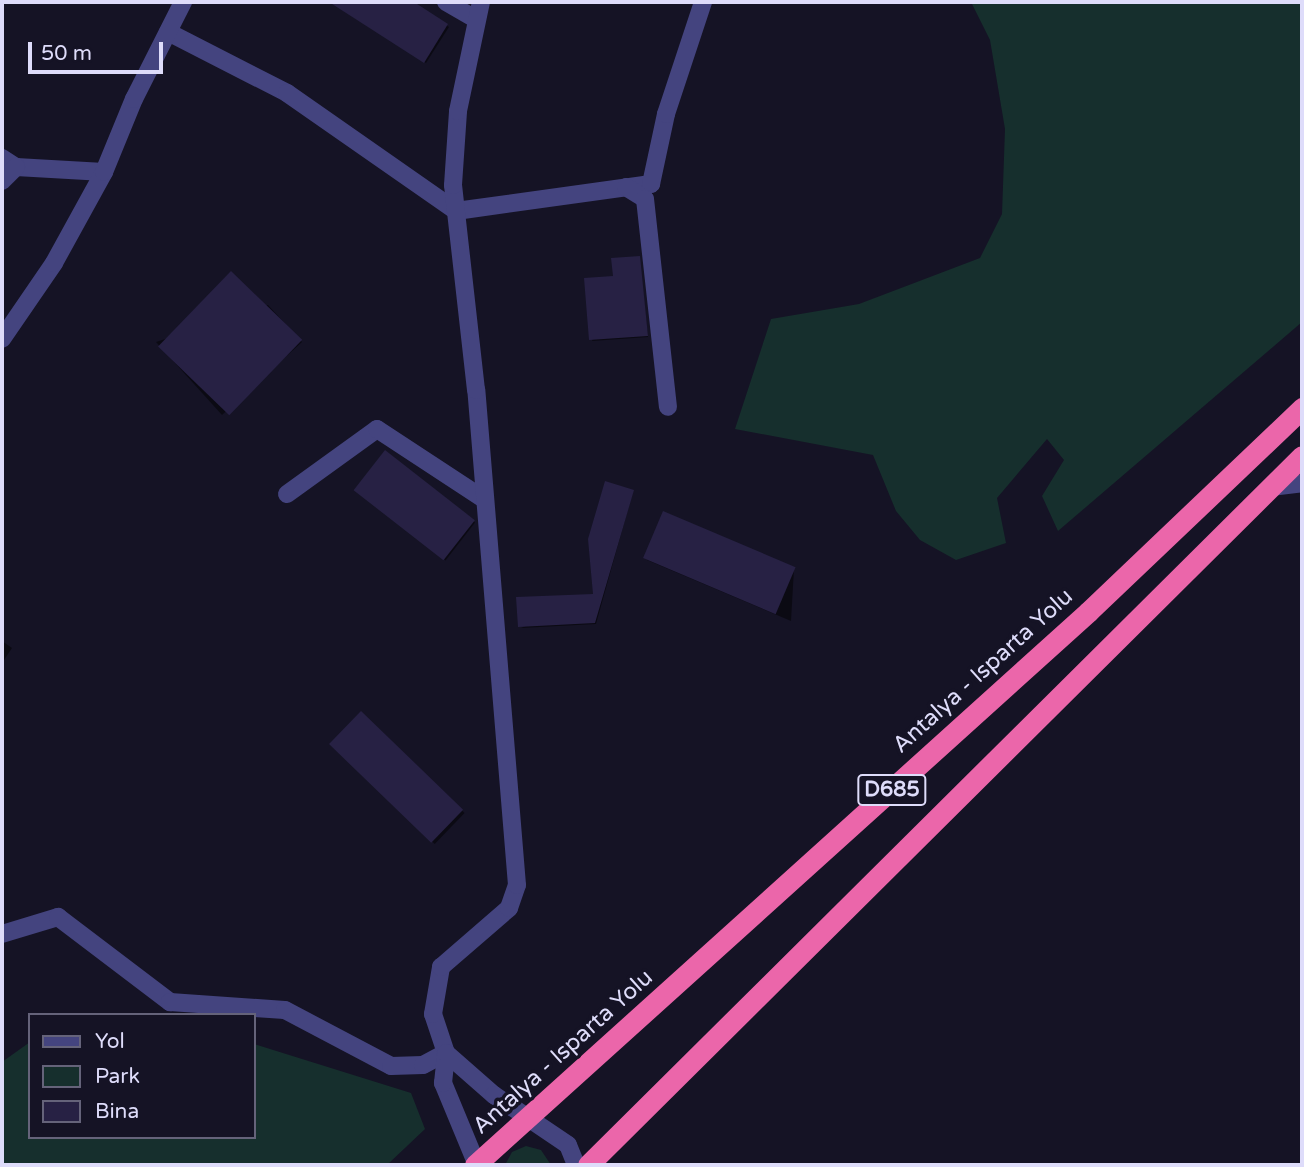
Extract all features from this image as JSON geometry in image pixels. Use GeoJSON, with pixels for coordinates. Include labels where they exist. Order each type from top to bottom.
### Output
{"type":"FeatureCollection","features":[{"type":"Feature","properties":{"kind":"highway","name":"Antalya - Isparta Yolu"},"geometry":{"type":"LineString","coordinates":[[476,1165],[1088,612],[1302,408]]}},
{"type":"Feature","properties":{"kind":"highway","name":"D685"},"geometry":{"type":"LineString","coordinates":[[588,1165],[1302,457]]}},
{"type":"Feature","properties":{"kind":"street"},"geometry":{"type":"LineString","coordinates":[[2,339],[54,263],[104,172],[183,2]]}},
{"type":"Feature","properties":{"kind":"street"},"geometry":{"type":"LineString","coordinates":[[446,2],[475,19]]}},
{"type":"Feature","properties":{"kind":"street"},"geometry":{"type":"LineString","coordinates":[[476,1165],[443,1083],[446,1053],[433,1014],[441,967],[509,908],[517,885],[485,500],[456,211],[458,111],[475,19],[481,2]]}},
{"type":"Feature","properties":{"kind":"street"},"geometry":{"type":"LineString","coordinates":[[168,32],[287,93],[456,211],[650,184],[666,114],[703,2]]}},
{"type":"Feature","properties":{"kind":"street"},"geometry":{"type":"LineString","coordinates":[[2,181],[9,163],[104,172]]}},
{"type":"Feature","properties":{"kind":"street"},"geometry":{"type":"LineString","coordinates":[[626,187],[645,199],[668,407]]}},
{"type":"Feature","properties":{"kind":"street"},"geometry":{"type":"LineString","coordinates":[[287,494],[377,429],[485,500]]}},
{"type":"Feature","properties":{"kind":"street"},"geometry":{"type":"LineString","coordinates":[[1271,487],[1302,483]]}},
{"type":"Feature","properties":{"kind":"street"},"geometry":{"type":"LineString","coordinates":[[2,934],[58,917],[170,1002],[285,1010],[391,1066],[423,1065],[446,1053]]}},
{"type":"Feature","properties":{"kind":"street"},"geometry":{"type":"LineString","coordinates":[[446,1053],[494,1095],[531,1116],[568,1146],[576,1165]]}},
{"type":"Feature","properties":{"kind":"green space"},"geometry":{"type":"Polygon","coordinates":[[[971,2],[1302,2],[1302,322],[1058,531],[1042,496],[1064,460],[1047,439],[997,498],[1006,543],[956,560],[920,540],[896,511],[873,455],[735,429],[771,319],[859,304],[980,258],[1002,214],[1005,129],[990,40],[971,2]]]}},
{"type":"Feature","properties":{"kind":"green space"},"geometry":{"type":"Polygon","coordinates":[[[28,1043],[28,1139],[256,1139],[256,1045],[411,1093],[425,1129],[387,1165],[2,1165],[2,1062],[28,1043]]]}},
{"type":"Feature","properties":{"kind":"green space"},"geometry":{"type":"Polygon","coordinates":[[[526,1146],[541,1150],[551,1165],[505,1165],[512,1152],[526,1146]]]}},
{"type":"Feature","properties":{"kind":"building"},"geometry":{"type":"Polygon","coordinates":[[[329,2],[414,2],[448,24],[424,63],[329,2]]]}},
{"type":"Feature","properties":{"kind":"building"},"geometry":{"type":"Polygon","coordinates":[[[640,256],[648,336],[589,340],[584,278],[613,276],[611,258],[640,256]]]}},
{"type":"Feature","properties":{"kind":"building"},"geometry":{"type":"Polygon","coordinates":[[[231,271],[302,340],[229,415],[158,347],[231,271]]]}},
{"type":"Feature","properties":{"kind":"building"},"geometry":{"type":"Polygon","coordinates":[[[385,450],[475,520],[443,560],[354,490],[385,450]]]}},
{"type":"Feature","properties":{"kind":"building"},"geometry":{"type":"Polygon","coordinates":[[[605,481],[634,490],[595,623],[518,627],[516,597],[593,594],[588,539],[605,481]]]}},
{"type":"Feature","properties":{"kind":"building"},"geometry":{"type":"Polygon","coordinates":[[[663,511],[796,567],[776,614],[643,558],[663,511]]]}},
{"type":"Feature","properties":{"kind":"building"},"geometry":{"type":"Polygon","coordinates":[[[361,711],[463,810],[431,843],[329,744],[361,711]]]}}]}
